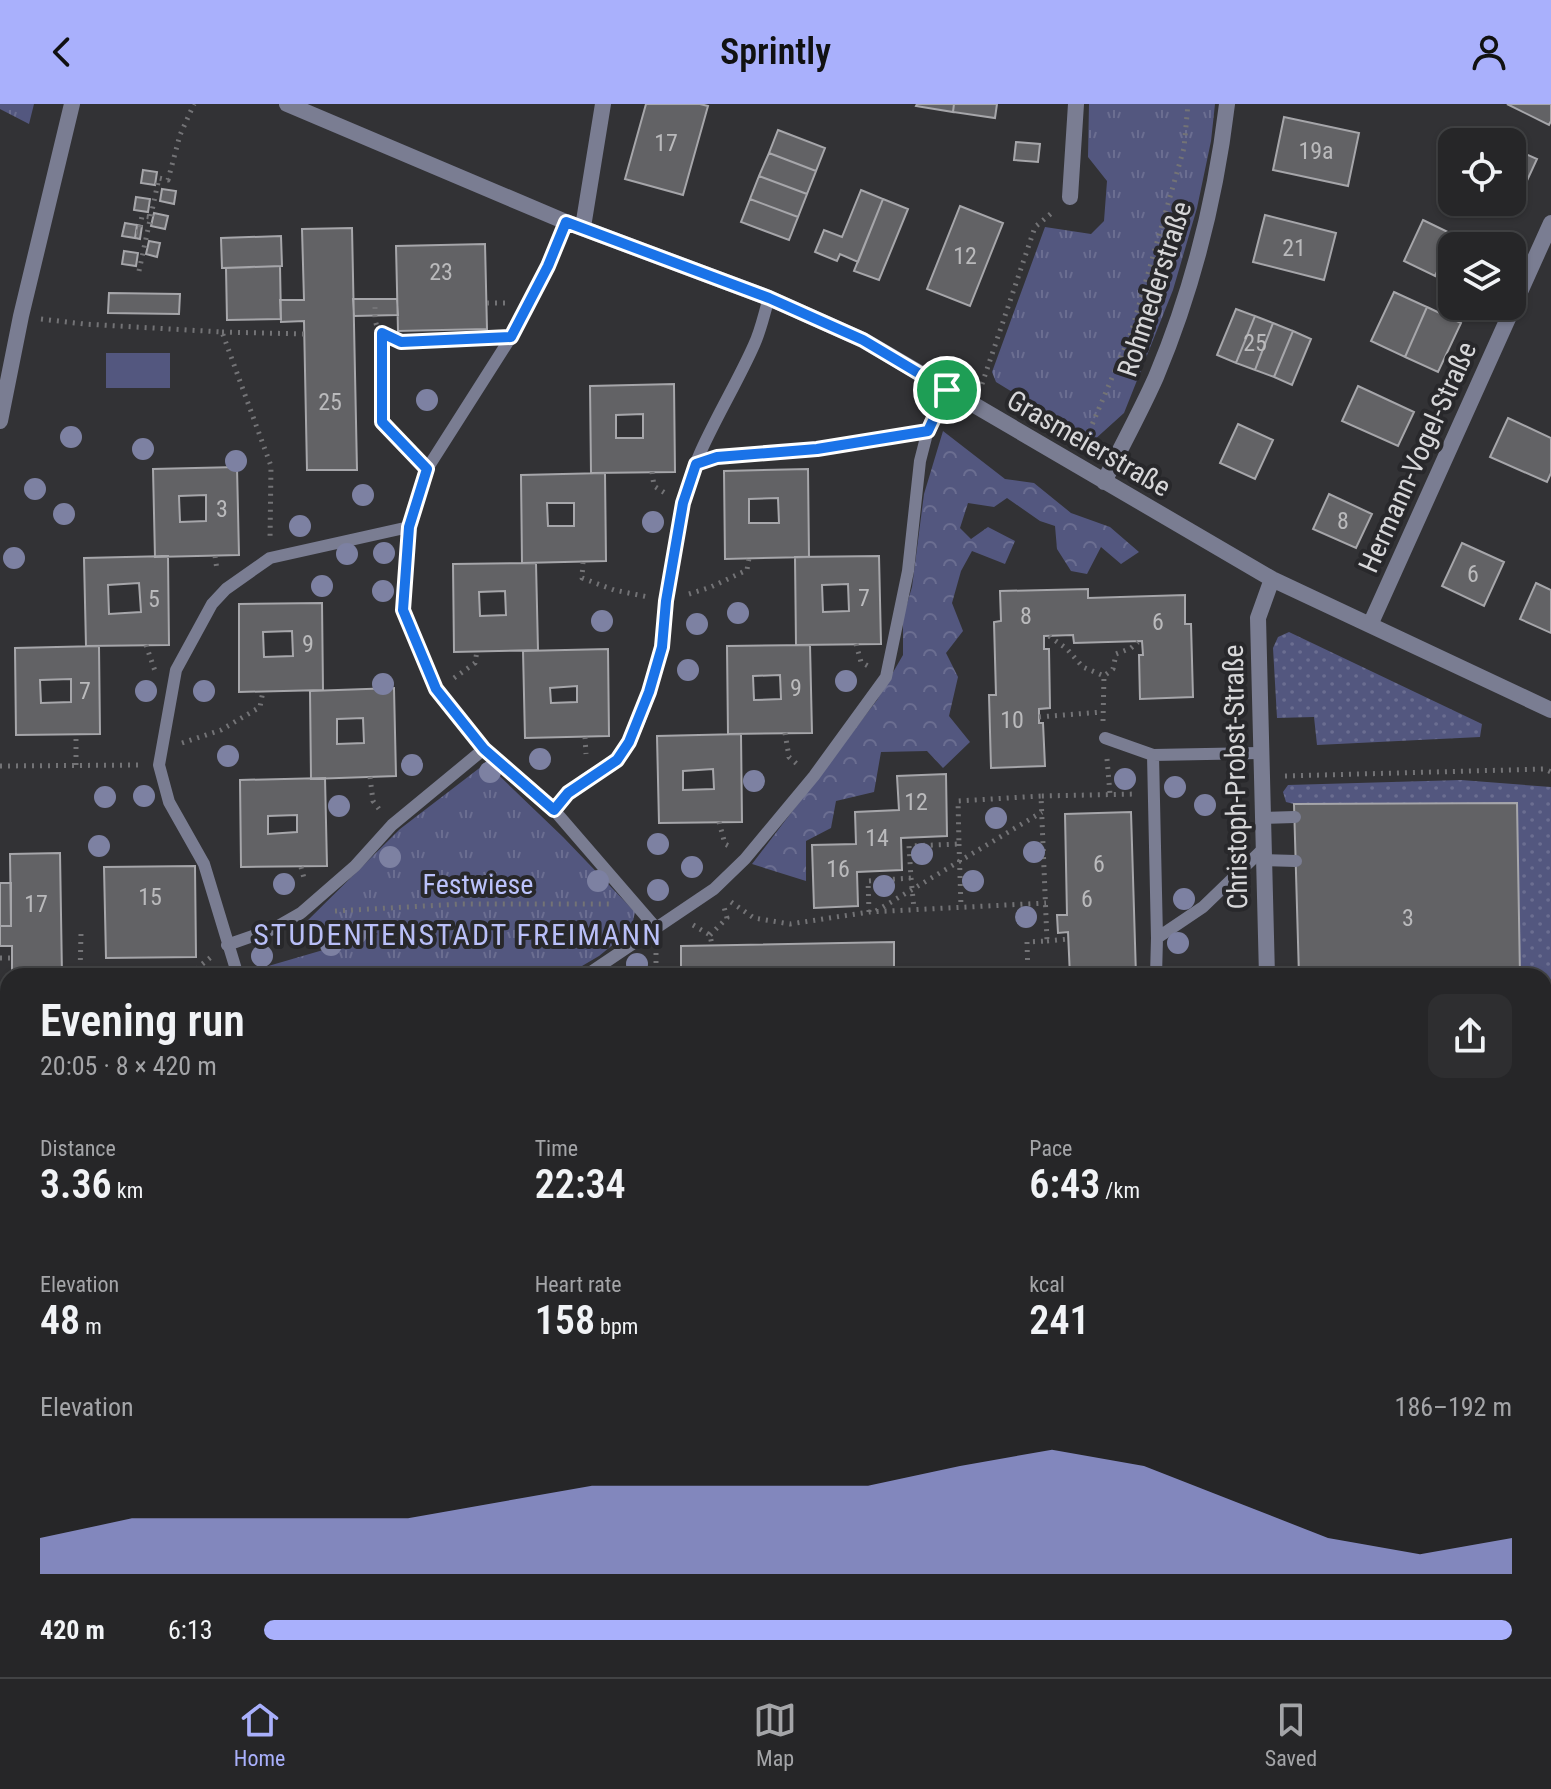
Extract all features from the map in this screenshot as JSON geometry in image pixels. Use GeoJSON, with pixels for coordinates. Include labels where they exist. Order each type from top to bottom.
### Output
{"type":"FeatureCollection","features":[{"type":"Feature","properties":{"kind":"street"},"geometry":{"type":"LineString","coordinates":[[0,421],[21,316],[72,104]]}},
{"type":"Feature","properties":{"kind":"street","name":"Grasmeierstraße"},"geometry":{"type":"LineString","coordinates":[[287,104],[566,222],[769,298],[863,340],[1272,579],[1551,710]]}},
{"type":"Feature","properties":{"kind":"street"},"geometry":{"type":"LineString","coordinates":[[583,227],[603,104]]}},
{"type":"Feature","properties":{"kind":"street"},"geometry":{"type":"LineString","coordinates":[[1070,197],[1076,104]]}},
{"type":"Feature","properties":{"kind":"street","name":"Rohmederstraße"},"geometry":{"type":"LineString","coordinates":[[1104,482],[1156,377],[1183,303],[1212,197],[1227,104]]}},
{"type":"Feature","properties":{"kind":"street","name":"Hermann-Vogel-Straße"},"geometry":{"type":"LineString","coordinates":[[1370,625],[1551,223]]}},
{"type":"Feature","properties":{"kind":"street","name":"Christoph-Probst-Straße"},"geometry":{"type":"LineString","coordinates":[[1267,968],[1258,618],[1272,579]]}},
{"type":"Feature","properties":{"kind":"lane"},"geometry":{"type":"LineString","coordinates":[[566,222],[548,266],[511,337],[427,469],[409,527],[403,610],[436,689],[484,749],[554,810],[656,928]]}},
{"type":"Feature","properties":{"kind":"lane"},"geometry":{"type":"LineString","coordinates":[[554,810],[568,793],[617,760],[629,742],[649,692],[662,647],[666,601],[683,503],[696,464],[756,342],[769,298]]}},
{"type":"Feature","properties":{"kind":"lane"},"geometry":{"type":"LineString","coordinates":[[597,968],[714,889],[745,859],[814,776],[886,677],[908,571],[920,461],[928,431],[947,390]]}},
{"type":"Feature","properties":{"kind":"lane"},"geometry":{"type":"LineString","coordinates":[[235,968],[204,864],[169,802],[159,765],[176,670],[212,604],[226,589],[270,558],[409,527]]}},
{"type":"Feature","properties":{"kind":"lane"},"geometry":{"type":"LineString","coordinates":[[1105,738],[1153,755],[1259,753]]}},
{"type":"Feature","properties":{"kind":"lane"},"geometry":{"type":"LineString","coordinates":[[227,945],[273,929],[301,913],[355,866],[392,825],[484,749]]}},
{"type":"Feature","properties":{"kind":"lane"},"geometry":{"type":"LineString","coordinates":[[1153,755],[1156,968]]}},
{"type":"Feature","properties":{"kind":"lane"},"geometry":{"type":"LineString","coordinates":[[1262,818],[1295,817]]}},
{"type":"Feature","properties":{"kind":"lane"},"geometry":{"type":"LineString","coordinates":[[1157,938],[1203,907],[1262,855],[1296,861]]}},
{"type":"Feature","properties":{"kind":"path"},"geometry":{"type":"LineString","coordinates":[[139,271],[159,178],[168,180],[180,135],[194,104]]}},
{"type":"Feature","properties":{"kind":"path"},"geometry":{"type":"LineString","coordinates":[[1075,465],[1131,333],[1184,148],[1188,104]]}},
{"type":"Feature","properties":{"kind":"path"},"geometry":{"type":"LineString","coordinates":[[974,407],[1035,227],[1070,197]]}},
{"type":"Feature","properties":{"kind":"path"},"geometry":{"type":"LineString","coordinates":[[136,232],[139,232],[142,216],[150,217]]}},
{"type":"Feature","properties":{"kind":"path"},"geometry":{"type":"LineString","coordinates":[[375,307],[375,323],[382,333],[401,342],[511,337]]}},
{"type":"Feature","properties":{"kind":"path"},"geometry":{"type":"LineString","coordinates":[[21,316],[84,324],[304,334]]}},
{"type":"Feature","properties":{"kind":"path"},"geometry":{"type":"LineString","coordinates":[[222,332],[271,466],[270,558]]}},
{"type":"Feature","properties":{"kind":"path"},"geometry":{"type":"LineString","coordinates":[[382,333],[382,422],[427,469]]}},
{"type":"Feature","properties":{"kind":"path"},"geometry":{"type":"LineString","coordinates":[[696,464],[717,457],[817,449],[928,431]]}},
{"type":"Feature","properties":{"kind":"path"},"geometry":{"type":"LineString","coordinates":[[1049,636],[1067,649],[1083,667],[1104,676],[1113,669],[1116,654],[1138,642]]}},
{"type":"Feature","properties":{"kind":"path"},"geometry":{"type":"LineString","coordinates":[[436,689],[475,663],[477,651]]}},
{"type":"Feature","properties":{"kind":"path"},"geometry":{"type":"LineString","coordinates":[[162,749],[221,730],[260,707],[263,691]]}},
{"type":"Feature","properties":{"kind":"path"},"geometry":{"type":"LineString","coordinates":[[1039,717],[1102,712]]}},
{"type":"Feature","properties":{"kind":"path"},"geometry":{"type":"LineString","coordinates":[[785,733],[789,757],[814,776]]}},
{"type":"Feature","properties":{"kind":"path"},"geometry":{"type":"LineString","coordinates":[[76,734],[76,765]]}},
{"type":"Feature","properties":{"kind":"path"},"geometry":{"type":"LineString","coordinates":[[0,766],[159,765]]}},
{"type":"Feature","properties":{"kind":"path"},"geometry":{"type":"LineString","coordinates":[[1260,776],[1545,769],[1551,772]]}},
{"type":"Feature","properties":{"kind":"path"},"geometry":{"type":"LineString","coordinates":[[370,777],[373,801],[392,825]]}},
{"type":"Feature","properties":{"kind":"path"},"geometry":{"type":"LineString","coordinates":[[961,907],[958,801],[1153,794]]}},
{"type":"Feature","properties":{"kind":"path"},"geometry":{"type":"LineString","coordinates":[[1041,796],[1047,941]]}},
{"type":"Feature","properties":{"kind":"path"},"geometry":{"type":"LineString","coordinates":[[872,912],[1042,812]]}},
{"type":"Feature","properties":{"kind":"path"},"geometry":{"type":"LineString","coordinates":[[914,909],[909,846],[959,844]]}},
{"type":"Feature","properties":{"kind":"path"},"geometry":{"type":"LineString","coordinates":[[872,912],[868,881],[911,878]]}},
{"type":"Feature","properties":{"kind":"path"},"geometry":{"type":"LineString","coordinates":[[714,889],[754,918],[790,924],[872,912],[1046,903]]}},
{"type":"Feature","properties":{"kind":"path"},"geometry":{"type":"LineString","coordinates":[[301,913],[461,904],[638,904]]}},
{"type":"Feature","properties":{"kind":"path"},"geometry":{"type":"LineString","coordinates":[[80,968],[81,934]]}},
{"type":"Feature","properties":{"kind":"path"},"geometry":{"type":"LineString","coordinates":[[1028,968],[1027,942],[1069,939]]}},
{"type":"Feature","properties":{"kind":"path"},"geometry":{"type":"LineString","coordinates":[[198,968],[227,945]]}},
{"type":"Feature","properties":{"kind":"path"},"geometry":{"type":"LineString","coordinates":[[0,958],[12,958]]}},
{"type":"Feature","properties":{"kind":"green space"},"geometry":{"type":"Polygon","coordinates":[[[0,104],[34,104],[29,124],[0,109],[0,104]]]}},
{"type":"Feature","properties":{"kind":"green space"},"geometry":{"type":"Polygon","coordinates":[[[1089,104],[1215,104],[1197,208],[1173,290],[1124,413],[1093,441],[996,382],[992,372],[1045,227],[1091,234],[1104,221],[1107,181],[1088,157],[1089,104]]]}},
{"type":"Feature","properties":{"kind":"green space"},"geometry":{"type":"Polygon","coordinates":[[[106,353],[170,353],[170,388],[106,388],[106,353]]]}},
{"type":"Feature","properties":{"kind":"green space"},"geometry":{"type":"Polygon","coordinates":[[[943,431],[1005,479],[1034,483],[1071,513],[1110,527],[1139,552],[1121,564],[1101,547],[1087,574],[1071,571],[1057,549],[1055,526],[1040,521],[1007,498],[994,507],[968,503],[960,528],[971,539],[988,527],[1015,541],[1005,564],[972,551],[961,571],[952,603],[963,631],[946,653],[958,677],[949,716],[970,742],[943,768],[927,751],[881,752],[874,792],[836,801],[831,828],[806,841],[806,881],[752,864],[877,700],[903,655],[903,617],[912,587],[924,494],[943,431]]]}},
{"type":"Feature","properties":{"kind":"green space"},"geometry":{"type":"Polygon","coordinates":[[[1289,632],[1482,724],[1480,737],[1317,745],[1314,717],[1277,718],[1273,648],[1278,637],[1289,632]]]}},
{"type":"Feature","properties":{"kind":"green space","name":"Festwiese"},"geometry":{"type":"Polygon","coordinates":[[[486,763],[635,912],[631,930],[579,968],[261,968],[378,934],[356,924],[315,939],[303,925],[400,829],[486,763]]]}},
{"type":"Feature","properties":{"kind":"green space"},"geometry":{"type":"Polygon","coordinates":[[[1461,780],[1551,787],[1551,968],[1520,968],[1516,803],[1294,804],[1286,802],[1283,792],[1288,785],[1461,780]]]}},
{"type":"Feature","properties":{"kind":"building"},"geometry":{"type":"Polygon","coordinates":[[[646,104],[708,106],[683,195],[625,179],[646,104]]]}},
{"type":"Feature","properties":{"kind":"building"},"geometry":{"type":"Polygon","coordinates":[[[917,104],[954,104],[953,112],[917,104]]]}},
{"type":"Feature","properties":{"kind":"building"},"geometry":{"type":"Polygon","coordinates":[[[954,104],[997,104],[995,118],[953,112],[954,104]]]}},
{"type":"Feature","properties":{"kind":"building"},"geometry":{"type":"Polygon","coordinates":[[[1507,104],[1551,104],[1551,121],[1549,125],[1507,104]]]}},
{"type":"Feature","properties":{"kind":"building"},"geometry":{"type":"Polygon","coordinates":[[[1284,117],[1359,133],[1348,186],[1273,170],[1284,117]]]}},
{"type":"Feature","properties":{"kind":"building"},"geometry":{"type":"Polygon","coordinates":[[[778,130],[825,148],[816,171],[769,153],[778,130]]]}},
{"type":"Feature","properties":{"kind":"building"},"geometry":{"type":"Polygon","coordinates":[[[1016,142],[1040,144],[1038,162],[1014,160],[1016,142]]]}},
{"type":"Feature","properties":{"kind":"building"},"geometry":{"type":"Polygon","coordinates":[[[769,153],[816,171],[807,194],[759,176],[769,153]]]}},
{"type":"Feature","properties":{"kind":"building"},"geometry":{"type":"Polygon","coordinates":[[[1526,154],[1537,159],[1526,183],[1526,154]]]}},
{"type":"Feature","properties":{"kind":"building"},"geometry":{"type":"Polygon","coordinates":[[[143,170],[157,172],[155,185],[141,183],[143,170]]]}},
{"type":"Feature","properties":{"kind":"building"},"geometry":{"type":"Polygon","coordinates":[[[759,176],[807,194],[798,217],[750,199],[759,176]]]}},
{"type":"Feature","properties":{"kind":"building"},"geometry":{"type":"Polygon","coordinates":[[[162,189],[176,191],[174,204],[160,201],[162,189]]]}},
{"type":"Feature","properties":{"kind":"building"},"geometry":{"type":"Polygon","coordinates":[[[861,190],[883,199],[858,262],[840,254],[837,261],[815,252],[824,230],[842,237],[861,190]]]}},
{"type":"Feature","properties":{"kind":"building"},"geometry":{"type":"Polygon","coordinates":[[[136,197],[150,199],[148,212],[134,210],[136,197]]]}},
{"type":"Feature","properties":{"kind":"building"},"geometry":{"type":"Polygon","coordinates":[[[750,199],[798,217],[789,240],[741,222],[750,199]]]}},
{"type":"Feature","properties":{"kind":"building"},"geometry":{"type":"Polygon","coordinates":[[[883,199],[908,209],[879,280],[854,271],[883,199]]]}},
{"type":"Feature","properties":{"kind":"building"},"geometry":{"type":"Polygon","coordinates":[[[960,206],[1003,223],[970,306],[927,289],[960,206]]]}},
{"type":"Feature","properties":{"kind":"building"},"geometry":{"type":"Polygon","coordinates":[[[154,213],[168,216],[165,229],[151,226],[154,213]]]}},
{"type":"Feature","properties":{"kind":"building"},"geometry":{"type":"Polygon","coordinates":[[[1265,215],[1336,233],[1324,280],[1253,262],[1265,215]]]}},
{"type":"Feature","properties":{"kind":"building"},"geometry":{"type":"Polygon","coordinates":[[[1423,220],[1448,232],[1438,232],[1438,270],[1435,276],[1404,261],[1423,220]]]}},
{"type":"Feature","properties":{"kind":"building"},"geometry":{"type":"Polygon","coordinates":[[[125,223],[137,225],[135,238],[122,236],[125,223]]]}},
{"type":"Feature","properties":{"kind":"building"},"geometry":{"type":"Polygon","coordinates":[[[137,225],[142,226],[140,239],[135,238],[137,225]]]}},
{"type":"Feature","properties":{"kind":"building"},"geometry":{"type":"Polygon","coordinates":[[[352,228],[357,470],[307,470],[304,321],[281,322],[280,300],[304,300],[302,229],[352,228]]]}},
{"type":"Feature","properties":{"kind":"building"},"geometry":{"type":"Polygon","coordinates":[[[281,236],[282,266],[222,268],[221,238],[281,236]]]}},
{"type":"Feature","properties":{"kind":"building"},"geometry":{"type":"Polygon","coordinates":[[[149,241],[160,243],[157,257],[146,254],[149,241]]]}},
{"type":"Feature","properties":{"kind":"building"},"geometry":{"type":"Polygon","coordinates":[[[485,244],[487,329],[398,331],[396,246],[485,244]]]}},
{"type":"Feature","properties":{"kind":"building"},"geometry":{"type":"Polygon","coordinates":[[[124,251],[138,253],[136,266],[122,264],[124,251]]]}},
{"type":"Feature","properties":{"kind":"building"},"geometry":{"type":"Polygon","coordinates":[[[280,266],[281,319],[227,320],[226,268],[280,266]]]}},
{"type":"Feature","properties":{"kind":"building"},"geometry":{"type":"Polygon","coordinates":[[[1394,292],[1427,307],[1405,357],[1371,341],[1394,292]]]}},
{"type":"Feature","properties":{"kind":"building"},"geometry":{"type":"Polygon","coordinates":[[[109,293],[180,294],[179,314],[108,313],[109,293]]]}},
{"type":"Feature","properties":{"kind":"building"},"geometry":{"type":"Polygon","coordinates":[[[353,299],[397,299],[398,315],[354,316],[353,299]]]}},
{"type":"Feature","properties":{"kind":"building"},"geometry":{"type":"Polygon","coordinates":[[[1427,307],[1438,312],[1438,320],[1461,323],[1438,372],[1405,357],[1427,307]]]}},
{"type":"Feature","properties":{"kind":"building"},"geometry":{"type":"Polygon","coordinates":[[[1236,309],[1255,316],[1236,363],[1217,355],[1236,309]]]}},
{"type":"Feature","properties":{"kind":"building"},"geometry":{"type":"Polygon","coordinates":[[[1255,316],[1273,323],[1255,370],[1236,363],[1255,316]]]}},
{"type":"Feature","properties":{"kind":"building"},"geometry":{"type":"Polygon","coordinates":[[[1273,323],[1293,331],[1274,377],[1255,370],[1273,323]]]}},
{"type":"Feature","properties":{"kind":"building"},"geometry":{"type":"Polygon","coordinates":[[[1293,331],[1311,339],[1292,385],[1274,377],[1293,331]]]}},
{"type":"Feature","properties":{"kind":"building"},"geometry":{"type":"Polygon","coordinates":[[[674,384],[675,472],[591,473],[590,386],[674,384]],[[643,414],[616,415],[616,438],[643,438],[643,414]]]}},
{"type":"Feature","properties":{"kind":"building"},"geometry":{"type":"Polygon","coordinates":[[[1358,386],[1414,412],[1398,446],[1342,421],[1358,386]]]}},
{"type":"Feature","properties":{"kind":"building"},"geometry":{"type":"Polygon","coordinates":[[[1508,418],[1551,438],[1551,473],[1547,482],[1490,457],[1508,418]]]}},
{"type":"Feature","properties":{"kind":"building"},"geometry":{"type":"Polygon","coordinates":[[[1238,424],[1273,440],[1255,479],[1220,463],[1238,424]]]}},
{"type":"Feature","properties":{"kind":"building"},"geometry":{"type":"Polygon","coordinates":[[[237,467],[239,555],[155,557],[153,469],[237,467]],[[206,495],[179,496],[180,522],[206,521],[206,495]]]}},
{"type":"Feature","properties":{"kind":"building"},"geometry":{"type":"Polygon","coordinates":[[[808,469],[809,557],[725,559],[724,471],[808,469]],[[778,498],[749,499],[749,523],[779,523],[778,498]]]}},
{"type":"Feature","properties":{"kind":"building"},"geometry":{"type":"Polygon","coordinates":[[[605,473],[606,561],[522,563],[521,475],[605,473]],[[547,503],[548,526],[574,526],[574,503],[547,503]]]}},
{"type":"Feature","properties":{"kind":"building"},"geometry":{"type":"Polygon","coordinates":[[[1329,494],[1372,514],[1356,548],[1313,529],[1329,494]]]}},
{"type":"Feature","properties":{"kind":"building"},"geometry":{"type":"Polygon","coordinates":[[[1462,543],[1504,562],[1484,606],[1442,586],[1462,543]]]}},
{"type":"Feature","properties":{"kind":"building"},"geometry":{"type":"Polygon","coordinates":[[[168,556],[169,645],[86,646],[84,558],[168,556]],[[139,583],[108,585],[109,614],[141,612],[139,583]]]}},
{"type":"Feature","properties":{"kind":"building"},"geometry":{"type":"Polygon","coordinates":[[[879,556],[881,644],[796,645],[795,557],[879,556]],[[848,584],[822,585],[823,612],[849,611],[848,584]]]}},
{"type":"Feature","properties":{"kind":"building"},"geometry":{"type":"Polygon","coordinates":[[[536,563],[538,650],[454,652],[453,564],[536,563]],[[505,591],[479,592],[480,616],[506,615],[505,591]]]}},
{"type":"Feature","properties":{"kind":"building"},"geometry":{"type":"Polygon","coordinates":[[[1536,583],[1551,590],[1551,633],[1520,619],[1536,583]]]}},
{"type":"Feature","properties":{"kind":"building"},"geometry":{"type":"Polygon","coordinates":[[[1088,589],[1088,598],[1185,595],[1185,624],[1191,624],[1193,697],[1140,699],[1139,655],[1143,655],[1142,641],[1074,643],[1073,635],[1044,636],[1044,649],[1049,649],[1050,708],[1039,709],[1039,723],[1043,723],[1045,766],[991,768],[989,695],[996,695],[994,622],[1001,621],[1000,591],[1088,589]]]}},
{"type":"Feature","properties":{"kind":"building"},"geometry":{"type":"Polygon","coordinates":[[[322,603],[323,690],[239,692],[239,604],[322,603]],[[292,631],[263,632],[264,657],[293,656],[292,631]]]}},
{"type":"Feature","properties":{"kind":"building"},"geometry":{"type":"Polygon","coordinates":[[[810,645],[812,733],[728,734],[727,646],[810,645]],[[780,675],[753,676],[754,700],[781,699],[780,675]]]}},
{"type":"Feature","properties":{"kind":"building"},"geometry":{"type":"Polygon","coordinates":[[[99,646],[100,734],[16,735],[15,648],[99,646]],[[71,679],[40,680],[41,703],[71,702],[71,679]]]}},
{"type":"Feature","properties":{"kind":"building"},"geometry":{"type":"Polygon","coordinates":[[[608,649],[609,736],[525,738],[523,651],[608,649]],[[577,686],[550,688],[551,703],[577,702],[577,686]]]}},
{"type":"Feature","properties":{"kind":"building"},"geometry":{"type":"Polygon","coordinates":[[[394,688],[396,776],[311,779],[310,691],[394,688]],[[363,718],[337,719],[337,744],[364,743],[363,718]]]}},
{"type":"Feature","properties":{"kind":"building"},"geometry":{"type":"Polygon","coordinates":[[[741,734],[742,822],[659,823],[657,736],[741,734]],[[713,769],[683,771],[683,790],[714,789],[713,769]]]}},
{"type":"Feature","properties":{"kind":"building"},"geometry":{"type":"Polygon","coordinates":[[[946,774],[947,836],[901,838],[902,870],[857,872],[858,906],[814,908],[812,845],[856,844],[855,812],[899,810],[897,776],[946,774]]]}},
{"type":"Feature","properties":{"kind":"building"},"geometry":{"type":"Polygon","coordinates":[[[325,778],[327,866],[241,867],[240,780],[325,778]],[[297,815],[268,816],[268,834],[297,832],[297,815]]]}},
{"type":"Feature","properties":{"kind":"building"},"geometry":{"type":"Polygon","coordinates":[[[1517,803],[1520,968],[1299,968],[1294,804],[1517,803]]]}},
{"type":"Feature","properties":{"kind":"building"},"geometry":{"type":"Polygon","coordinates":[[[1131,812],[1136,968],[1070,968],[1068,932],[1058,933],[1057,915],[1067,915],[1065,814],[1131,812]]]}},
{"type":"Feature","properties":{"kind":"building"},"geometry":{"type":"Polygon","coordinates":[[[60,853],[62,968],[12,968],[12,946],[0,946],[0,926],[11,926],[10,854],[60,853]]]}},
{"type":"Feature","properties":{"kind":"building"},"geometry":{"type":"Polygon","coordinates":[[[195,866],[196,957],[106,958],[104,867],[195,866]]]}},
{"type":"Feature","properties":{"kind":"building"},"geometry":{"type":"Polygon","coordinates":[[[0,883],[11,883],[11,926],[0,926],[0,883]]]}},
{"type":"Feature","properties":{"kind":"building"},"geometry":{"type":"Polygon","coordinates":[[[894,942],[894,967],[934,968],[681,968],[681,946],[894,942]]]}},
{"type":"Feature","properties":{"kind":"district","name":"STUDENTENSTADT FREIMANN"},"geometry":{"type":"Point","coordinates":[458,935]}},
{"type":"Feature","properties":{"kind":"route"},"geometry":{"type":"LineString","coordinates":[[566,222],[769,298],[863,340],[947,390],[928,431],[817,449],[717,457],[696,464],[683,503],[666,601],[662,647],[649,692],[629,742],[617,760],[568,793],[554,810],[484,749],[436,689],[403,610],[409,527],[427,469],[382,422],[382,333],[401,342],[511,337],[548,266],[566,222]]}}]}
